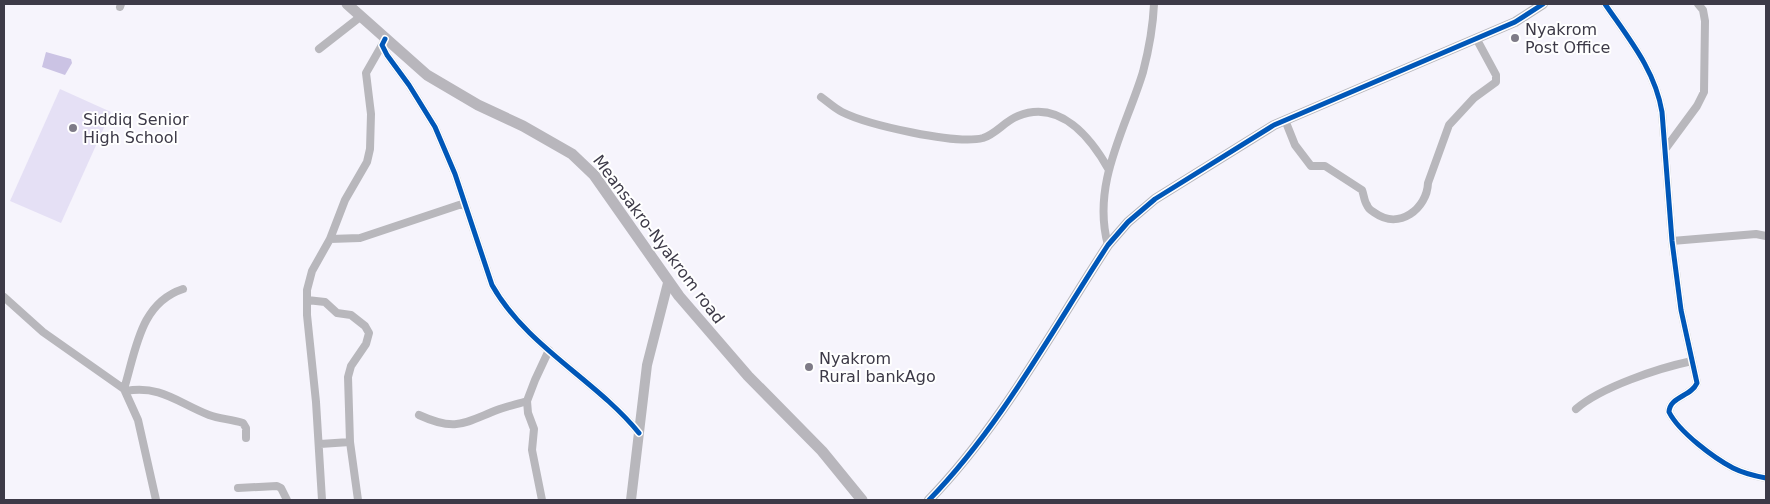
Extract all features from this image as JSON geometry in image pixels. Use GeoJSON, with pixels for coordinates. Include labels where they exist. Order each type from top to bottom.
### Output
{"type":"FeatureCollection","features":[{"type":"Feature","properties":{"kind":"main road","name":"Meansakro-Nyakrom road"},"geometry":{"type":"LineString","coordinates":[[347,4],[384,42],[426,76],[523,126],[572,154],[594,175],[668,283],[724,350],[822,451],[862,500]]}},
{"type":"Feature","properties":{"kind":"street"},"geometry":{"type":"LineString","coordinates":[[1108,245],[1104,230],[1105,195],[1112,153],[1143,71],[1153,31],[1154,4]]}},
{"type":"Feature","properties":{"kind":"street"},"geometry":{"type":"LineString","coordinates":[[929,500],[965,461],[992,423],[1108,245],[1128,222],[1155,199],[1245,140],[1285,120],[1515,22],[1543,4]]}},
{"type":"Feature","properties":{"kind":"street"},"geometry":{"type":"LineString","coordinates":[[1605,4],[1651,72],[1658,91],[1666,148],[1672,241],[1681,310],[1697,383],[1690,392],[1673,402],[1670,406],[1672,418],[1697,443],[1734,469],[1766,478]]}},
{"type":"Feature","properties":{"kind":"street"},"geometry":{"type":"LineString","coordinates":[[1666,148],[1697,106],[1704,92],[1705,21],[1703,10],[1698,4]]}},
{"type":"Feature","properties":{"kind":"street"},"geometry":{"type":"LineString","coordinates":[[319,49],[360,16]]}},
{"type":"Feature","properties":{"kind":"street"},"geometry":{"type":"LineString","coordinates":[[1285,120],[1295,145],[1311,166],[1325,166],[1362,190],[1367,207],[1382,218],[1388,220],[1407,217],[1416,210],[1428,193],[1428,183],[1449,125],[1474,98],[1496,82],[1496,75],[1476,38]]}},
{"type":"Feature","properties":{"kind":"street"},"geometry":{"type":"LineString","coordinates":[[384,42],[387,55],[409,85],[435,127],[465,203],[492,285],[501,301],[549,350],[627,418],[639,433]]}},
{"type":"Feature","properties":{"kind":"street"},"geometry":{"type":"LineString","coordinates":[[322,500],[320,444],[307,315],[307,290],[312,271],[330,238],[345,200],[367,162],[370,149],[371,114],[366,73],[384,42]]}},
{"type":"Feature","properties":{"kind":"street"},"geometry":{"type":"LineString","coordinates":[[821,97],[843,113],[881,126],[947,138],[972,139],[984,137],[1002,124],[1018,116],[1034,111],[1051,114],[1081,131],[1096,146],[1109,170]]}},
{"type":"Feature","properties":{"kind":"street"},"geometry":{"type":"LineString","coordinates":[[330,238],[360,238],[465,203]]}},
{"type":"Feature","properties":{"kind":"street"},"geometry":{"type":"LineString","coordinates":[[1672,241],[1756,234],[1766,236]]}},
{"type":"Feature","properties":{"kind":"street"},"geometry":{"type":"LineString","coordinates":[[631,500],[651,343],[668,283]]}},
{"type":"Feature","properties":{"kind":"street"},"geometry":{"type":"LineString","coordinates":[[125,390],[149,314],[163,298],[183,289]]}},
{"type":"Feature","properties":{"kind":"street"},"geometry":{"type":"LineString","coordinates":[[4,297],[43,332],[125,390],[138,420],[156,500]]}},
{"type":"Feature","properties":{"kind":"street"},"geometry":{"type":"LineString","coordinates":[[307,300],[325,302],[336,313],[351,315],[365,326],[369,333],[364,348],[349,372],[350,442],[358,500]]}},
{"type":"Feature","properties":{"kind":"street"},"geometry":{"type":"LineString","coordinates":[[542,500],[532,450],[534,429],[528,413],[528,401],[535,380],[549,350]]}},
{"type":"Feature","properties":{"kind":"street"},"geometry":{"type":"LineString","coordinates":[[1576,409],[1590,398],[1635,379],[1692,360]]}},
{"type":"Feature","properties":{"kind":"street"},"geometry":{"type":"LineString","coordinates":[[125,390],[138,389],[163,392],[210,415],[243,423],[246,428],[246,438]]}},
{"type":"Feature","properties":{"kind":"street"},"geometry":{"type":"LineString","coordinates":[[419,415],[430,420],[466,424],[497,410],[528,401]]}},
{"type":"Feature","properties":{"kind":"street"},"geometry":{"type":"LineString","coordinates":[[320,444],[350,442]]}},
{"type":"Feature","properties":{"kind":"street"},"geometry":{"type":"LineString","coordinates":[[238,488],[277,486],[281,488],[287,500]]}},
{"type":"Feature","properties":{"kind":"shaded area"},"geometry":{"type":"Polygon","coordinates":[[[46,52],[71,59],[72,63],[65,75],[42,67],[46,52]]]}},
{"type":"Feature","properties":{"kind":"shaded area"},"geometry":{"type":"Polygon","coordinates":[[[60,89],[111,112],[61,223],[10,201],[60,89]]]}},
{"type":"Feature","properties":{"kind":"cycle path"},"geometry":{"type":"LineString","coordinates":[[929,500],[955,471],[1002,410],[1108,245],[1128,222],[1155,199],[1274,125],[1515,22],[1543,4]]}},
{"type":"Feature","properties":{"kind":"cycle path"},"geometry":{"type":"LineString","coordinates":[[1605,4],[1640,55],[1654,82],[1662,112],[1672,241],[1681,310],[1697,383],[1694,388],[1673,403],[1669,412],[1689,436],[1716,458],[1737,470],[1766,478]]}},
{"type":"Feature","properties":{"kind":"cycle path"},"geometry":{"type":"LineString","coordinates":[[385,39],[382,45],[387,55],[409,85],[435,127],[455,174],[492,285],[524,327],[542,345],[602,396],[639,433]]}},
{"type":"Feature","properties":{"kind":"place","name":"Nyakrom Post Office"},"geometry":{"type":"Point","coordinates":[1515,38]}},
{"type":"Feature","properties":{"kind":"place","name":"Siddiq Senior High School"},"geometry":{"type":"Point","coordinates":[73,128]}},
{"type":"Feature","properties":{"kind":"place","name":"Nyakrom Rural bankAgo"},"geometry":{"type":"Point","coordinates":[809,367]}}]}
